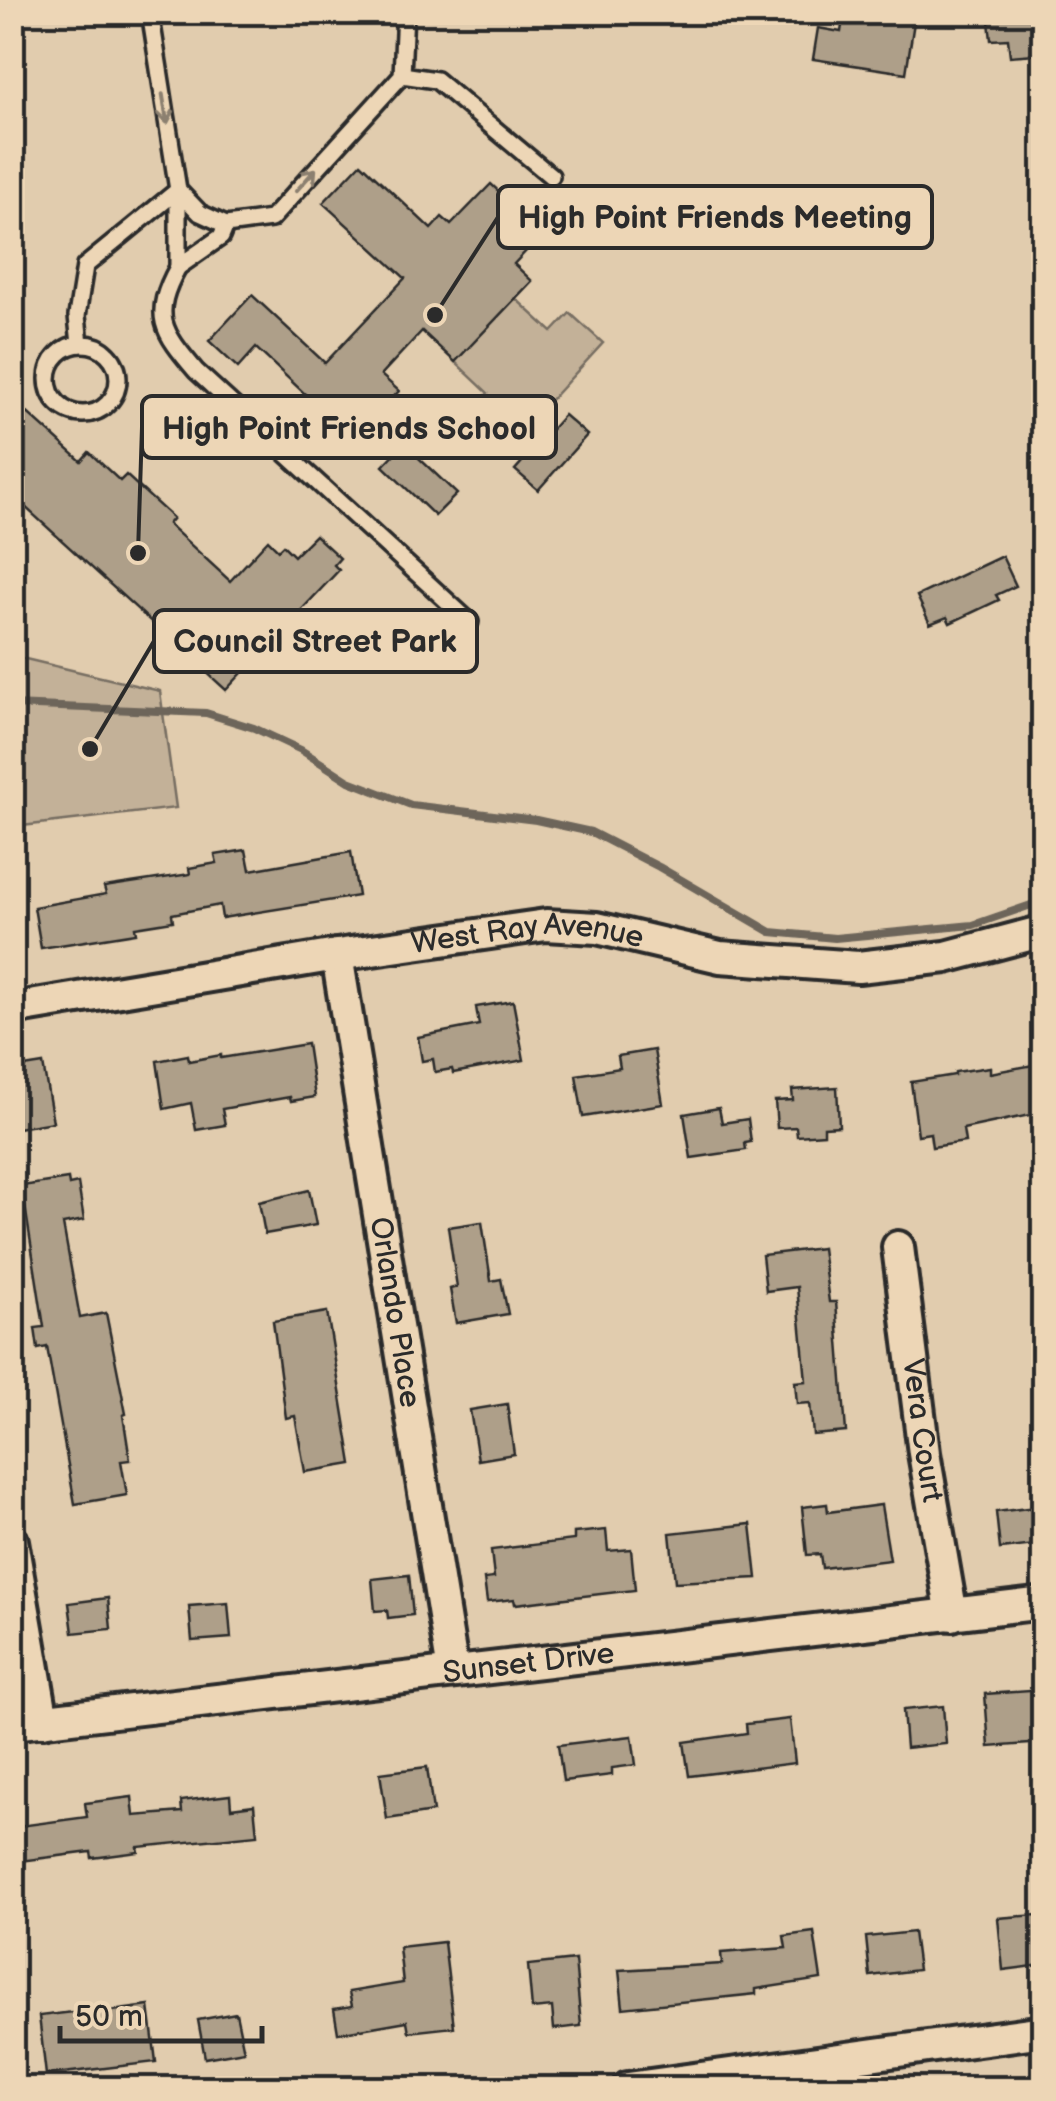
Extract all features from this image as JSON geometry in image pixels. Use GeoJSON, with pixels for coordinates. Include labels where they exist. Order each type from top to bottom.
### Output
{"type":"FeatureCollection","features":[{"type":"Feature","properties":{"kind":"street","name":"West Ray Avenue"},"geometry":{"type":"LineString","coordinates":[[12,1010],[546,926],[597,928],[720,958],[858,967],[946,957],[1044,931]]}},
{"type":"Feature","properties":{"kind":"street","name":"Orlando Place"},"geometry":{"type":"LineString","coordinates":[[337,956],[453,1672]]}},
{"type":"Feature","properties":{"kind":"street","name":"Vera Court"},"geometry":{"type":"LineString","coordinates":[[898,1248],[924,1453],[952,1614]]}},
{"type":"Feature","properties":{"kind":"street"},"geometry":{"type":"LineString","coordinates":[[12,1541],[28,1722]]}},
{"type":"Feature","properties":{"kind":"street","name":"Sunset Drive"},"geometry":{"type":"LineString","coordinates":[[28,1722],[1044,1603]]}},
{"type":"Feature","properties":{"kind":"street"},"geometry":{"type":"LineString","coordinates":[[628,2088],[1044,2030]]}},
{"type":"Feature","properties":{"kind":"lane"},"geometry":{"type":"LineString","coordinates":[[150,12],[178,190],[178,267]]}},
{"type":"Feature","properties":{"kind":"lane"},"geometry":{"type":"LineString","coordinates":[[178,190],[200,214],[226,225],[272,219],[402,74],[406,12]]}},
{"type":"Feature","properties":{"kind":"lane"},"geometry":{"type":"LineString","coordinates":[[402,74],[436,80],[551,176]]}},
{"type":"Feature","properties":{"kind":"lane"},"geometry":{"type":"LineString","coordinates":[[80,344],[77,316],[85,266],[178,190]]}},
{"type":"Feature","properties":{"kind":"lane"},"geometry":{"type":"LineString","coordinates":[[226,225],[221,237],[178,267],[164,292],[166,336],[196,371],[470,622]]}},
{"type":"Feature","properties":{"kind":"lane"},"geometry":{"type":"LineString","coordinates":[[80,344],[106,352],[118,372],[114,395],[98,411],[86,414],[64,409],[49,391],[47,380],[54,357],[80,344]]}},
{"type":"Feature","properties":{"kind":"shaded area"},"geometry":{"type":"Polygon","coordinates":[[[515,298],[552,332],[570,313],[603,343],[515,439],[478,405],[488,393],[455,362],[515,298]]]}},
{"type":"Feature","properties":{"kind":"shaded area"},"geometry":{"type":"Polygon","coordinates":[[[13,656],[160,691],[176,808],[13,827],[13,656]]]}},
{"type":"Feature","properties":{"kind":"building"},"geometry":{"type":"Polygon","coordinates":[[[844,12],[914,22],[906,73],[813,59],[818,28],[841,32],[844,12]]]}},
{"type":"Feature","properties":{"kind":"building"},"geometry":{"type":"Polygon","coordinates":[[[988,12],[1044,12],[1044,38],[1034,39],[1035,54],[1010,56],[1008,39],[991,40],[988,12]]]}},
{"type":"Feature","properties":{"kind":"building"},"geometry":{"type":"Polygon","coordinates":[[[361,163],[431,229],[442,217],[451,225],[491,184],[543,233],[514,264],[532,281],[455,362],[422,331],[381,375],[399,391],[353,439],[256,348],[238,368],[209,341],[252,295],[325,363],[405,278],[323,203],[361,163]]]}},
{"type":"Feature","properties":{"kind":"building"},"geometry":{"type":"Polygon","coordinates":[[[12,399],[81,461],[89,452],[120,481],[126,475],[173,518],[168,524],[230,581],[268,540],[278,550],[283,545],[294,556],[315,535],[340,558],[334,565],[339,570],[226,690],[12,495],[12,399]]]}},
{"type":"Feature","properties":{"kind":"building"},"geometry":{"type":"Polygon","coordinates":[[[564,415],[587,435],[538,490],[515,470],[564,415]]]}},
{"type":"Feature","properties":{"kind":"building"},"geometry":{"type":"Polygon","coordinates":[[[404,444],[457,494],[435,516],[383,466],[404,444]]]}},
{"type":"Feature","properties":{"kind":"building"},"geometry":{"type":"Polygon","coordinates":[[[1002,556],[1016,586],[996,595],[999,600],[950,623],[947,617],[930,624],[917,596],[1002,556]]]}},
{"type":"Feature","properties":{"kind":"building"},"geometry":{"type":"Polygon","coordinates":[[[246,850],[250,870],[351,852],[358,896],[222,918],[220,905],[172,914],[173,921],[135,927],[136,933],[41,948],[34,907],[106,894],[104,887],[190,874],[189,868],[217,863],[215,855],[246,850]]]}},
{"type":"Feature","properties":{"kind":"building"},"geometry":{"type":"Polygon","coordinates":[[[513,1001],[524,1060],[453,1073],[452,1069],[435,1072],[433,1059],[422,1061],[418,1037],[479,1025],[476,1007],[513,1001]]]}},
{"type":"Feature","properties":{"kind":"building"},"geometry":{"type":"Polygon","coordinates":[[[307,1044],[315,1097],[291,1101],[290,1097],[222,1109],[225,1125],[196,1130],[191,1103],[164,1109],[157,1061],[188,1055],[189,1061],[221,1058],[307,1044]]]}},
{"type":"Feature","properties":{"kind":"building"},"geometry":{"type":"Polygon","coordinates":[[[654,1050],[663,1104],[583,1117],[576,1075],[620,1068],[618,1056],[654,1050]]]}},
{"type":"Feature","properties":{"kind":"building"},"geometry":{"type":"Polygon","coordinates":[[[1044,1063],[1044,1112],[963,1129],[965,1142],[932,1147],[930,1133],[918,1135],[911,1082],[990,1067],[990,1073],[1044,1063]]]}},
{"type":"Feature","properties":{"kind":"building"},"geometry":{"type":"Polygon","coordinates":[[[43,1064],[53,1122],[12,1129],[12,1069],[43,1064]]]}},
{"type":"Feature","properties":{"kind":"building"},"geometry":{"type":"Polygon","coordinates":[[[837,1087],[839,1126],[824,1127],[824,1134],[797,1136],[796,1127],[777,1128],[775,1101],[793,1100],[792,1090],[837,1087]]]}},
{"type":"Feature","properties":{"kind":"building"},"geometry":{"type":"Polygon","coordinates":[[[719,1108],[722,1123],[748,1119],[751,1142],[745,1143],[746,1150],[691,1158],[684,1114],[719,1108]]]}},
{"type":"Feature","properties":{"kind":"building"},"geometry":{"type":"Polygon","coordinates":[[[68,1179],[69,1185],[78,1183],[84,1220],[63,1224],[80,1318],[106,1313],[126,1414],[123,1415],[130,1460],[121,1461],[127,1495],[75,1504],[47,1347],[38,1349],[35,1328],[44,1327],[22,1186],[68,1179]]]}},
{"type":"Feature","properties":{"kind":"building"},"geometry":{"type":"Polygon","coordinates":[[[309,1190],[316,1225],[265,1234],[259,1202],[309,1190]]]}},
{"type":"Feature","properties":{"kind":"building"},"geometry":{"type":"Polygon","coordinates":[[[482,1222],[491,1281],[501,1279],[508,1314],[456,1323],[450,1289],[457,1287],[448,1227],[482,1222]]]}},
{"type":"Feature","properties":{"kind":"building"},"geometry":{"type":"Polygon","coordinates":[[[822,1248],[829,1302],[836,1302],[846,1432],[813,1435],[810,1403],[797,1404],[795,1382],[806,1381],[797,1287],[766,1291],[762,1255],[822,1248]]]}},
{"type":"Feature","properties":{"kind":"building"},"geometry":{"type":"Polygon","coordinates":[[[327,1312],[352,1464],[305,1472],[295,1416],[286,1418],[273,1321],[327,1312]]]}},
{"type":"Feature","properties":{"kind":"building"},"geometry":{"type":"Polygon","coordinates":[[[507,1404],[514,1454],[478,1460],[470,1410],[507,1404]]]}},
{"type":"Feature","properties":{"kind":"building"},"geometry":{"type":"Polygon","coordinates":[[[827,1504],[828,1512],[881,1505],[890,1560],[822,1568],[820,1554],[807,1555],[802,1507],[827,1504]]]}},
{"type":"Feature","properties":{"kind":"building"},"geometry":{"type":"Polygon","coordinates":[[[1044,1506],[1044,1544],[1000,1549],[996,1512],[1044,1506]]]}},
{"type":"Feature","properties":{"kind":"building"},"geometry":{"type":"Polygon","coordinates":[[[751,1524],[757,1578],[675,1582],[670,1533],[751,1524]]]}},
{"type":"Feature","properties":{"kind":"building"},"geometry":{"type":"Polygon","coordinates":[[[606,1530],[608,1551],[631,1549],[635,1590],[515,1604],[514,1599],[487,1602],[484,1579],[494,1578],[491,1550],[574,1540],[574,1533],[606,1530]]]}},
{"type":"Feature","properties":{"kind":"building"},"geometry":{"type":"Polygon","coordinates":[[[409,1575],[413,1615],[388,1618],[387,1610],[375,1611],[372,1579],[409,1575]]]}},
{"type":"Feature","properties":{"kind":"building"},"geometry":{"type":"Polygon","coordinates":[[[108,1598],[111,1629],[73,1633],[69,1603],[108,1598]]]}},
{"type":"Feature","properties":{"kind":"building"},"geometry":{"type":"Polygon","coordinates":[[[228,1603],[231,1638],[192,1641],[189,1606],[228,1603]]]}},
{"type":"Feature","properties":{"kind":"building"},"geometry":{"type":"Polygon","coordinates":[[[1044,1690],[1044,1743],[989,1747],[985,1694],[1044,1690]]]}},
{"type":"Feature","properties":{"kind":"building"},"geometry":{"type":"Polygon","coordinates":[[[943,1706],[946,1744],[906,1748],[903,1710],[943,1706]]]}},
{"type":"Feature","properties":{"kind":"building"},"geometry":{"type":"Polygon","coordinates":[[[790,1719],[795,1763],[689,1776],[684,1742],[747,1733],[746,1724],[790,1719]]]}},
{"type":"Feature","properties":{"kind":"building"},"geometry":{"type":"Polygon","coordinates":[[[632,1736],[636,1765],[612,1768],[612,1775],[563,1781],[558,1745],[632,1736]]]}},
{"type":"Feature","properties":{"kind":"building"},"geometry":{"type":"Polygon","coordinates":[[[427,1767],[433,1812],[387,1819],[380,1773],[427,1767]]]}},
{"type":"Feature","properties":{"kind":"building"},"geometry":{"type":"Polygon","coordinates":[[[230,1795],[231,1808],[254,1805],[257,1835],[138,1847],[139,1852],[92,1858],[91,1852],[12,1862],[12,1827],[87,1817],[85,1803],[132,1797],[134,1816],[182,1812],[181,1801],[230,1795]]]}},
{"type":"Feature","properties":{"kind":"building"},"geometry":{"type":"Polygon","coordinates":[[[1037,1915],[1042,1965],[1003,1970],[998,1918],[1037,1915]]]}},
{"type":"Feature","properties":{"kind":"building"},"geometry":{"type":"Polygon","coordinates":[[[814,1932],[821,1979],[756,1989],[756,1994],[623,2008],[619,1970],[722,1964],[721,1953],[786,1948],[784,1936],[814,1932]]]}},
{"type":"Feature","properties":{"kind":"building"},"geometry":{"type":"Polygon","coordinates":[[[913,1932],[918,1970],[870,1976],[866,1937],[913,1932]]]}},
{"type":"Feature","properties":{"kind":"building"},"geometry":{"type":"Polygon","coordinates":[[[444,1942],[454,2027],[409,2032],[407,2021],[338,2033],[334,2009],[352,2006],[349,1992],[403,1983],[399,1947],[444,1942]]]}},
{"type":"Feature","properties":{"kind":"building"},"geometry":{"type":"Polygon","coordinates":[[[575,1960],[581,2026],[554,2029],[552,2007],[532,2009],[528,1965],[575,1960]]]}},
{"type":"Feature","properties":{"kind":"building"},"geometry":{"type":"Polygon","coordinates":[[[149,2006],[156,2062],[46,2075],[39,2016],[149,2006]]]}},
{"type":"Feature","properties":{"kind":"building"},"geometry":{"type":"Polygon","coordinates":[[[236,2013],[244,2051],[205,2058],[198,2020],[236,2013]]]}},
{"type":"Feature","properties":{"kind":"waterway"},"geometry":{"type":"LineString","coordinates":[[12,705],[206,713],[254,728],[301,750],[349,781],[411,805],[536,820],[591,832],[771,932],[835,938],[973,925],[1034,904],[1044,892]]}},
{"type":"Feature","properties":{"kind":"place","name":"High Point Friends Meeting"},"geometry":{"type":"Point","coordinates":[435,315]}},
{"type":"Feature","properties":{"kind":"place","name":"High Point Friends School"},"geometry":{"type":"Point","coordinates":[138,553]}},
{"type":"Feature","properties":{"kind":"place","name":"Council Street Park"},"geometry":{"type":"Point","coordinates":[90,749]}}]}
